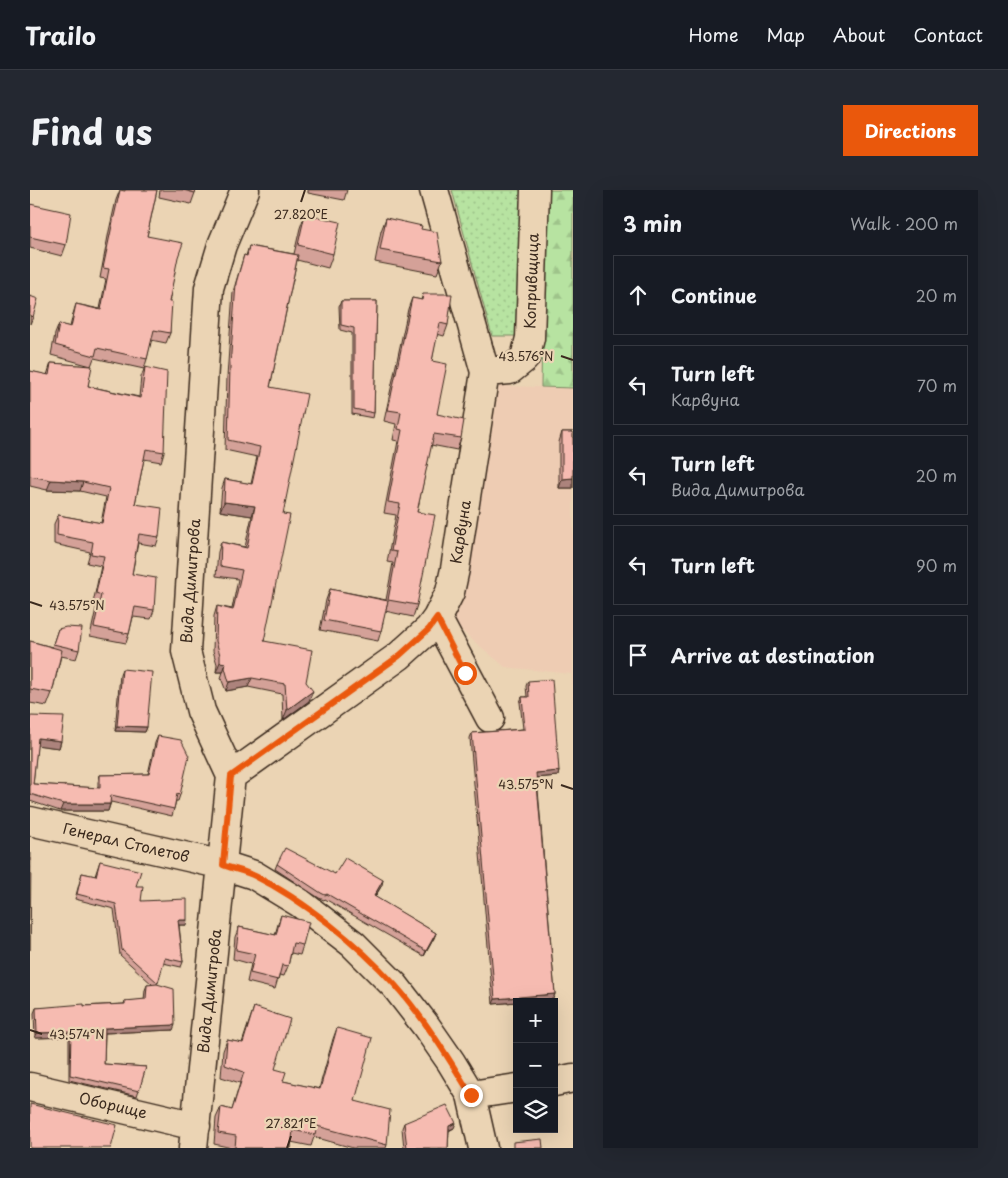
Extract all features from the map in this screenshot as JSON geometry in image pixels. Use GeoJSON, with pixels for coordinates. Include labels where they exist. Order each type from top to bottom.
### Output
{"type":"FeatureCollection","features":[{"type":"Feature","properties":{"kind":"street","name":"Вида Димитрова"},"geometry":{"type":"LineString","coordinates":[[195,1137],[231,776],[200,711],[186,651],[209,288],[222,246],[245,190]]}},
{"type":"Feature","properties":{"kind":"street","name":"Карвуна"},"geometry":{"type":"LineString","coordinates":[[231,776],[399,656],[429,629],[437,618],[450,592],[485,372],[434,190]]}},
{"type":"Feature","properties":{"kind":"street","name":"Копривщица"},"geometry":{"type":"LineString","coordinates":[[485,372],[510,370],[525,358],[530,338],[536,190]]}},
{"type":"Feature","properties":{"kind":"street"},"geometry":{"type":"LineString","coordinates":[[437,618],[490,718]]}},
{"type":"Feature","properties":{"kind":"street","name":"Генерал Столетов"},"geometry":{"type":"LineString","coordinates":[[30,821],[223,865],[254,875],[292,898],[353,944],[395,986],[446,1055],[471,1095],[483,1148]]}},
{"type":"Feature","properties":{"kind":"street"},"geometry":{"type":"LineString","coordinates":[[558,1081],[573,1078]]}},
{"type":"Feature","properties":{"kind":"street","name":"Оборище"},"geometry":{"type":"LineString","coordinates":[[30,1086],[195,1137]]}},
{"type":"Feature","properties":{"kind":"street"},"geometry":{"type":"LineString","coordinates":[[471,1095],[513,1089]]}},
{"type":"Feature","properties":{"kind":"shaded area"},"geometry":{"type":"Polygon","coordinates":[[[499,386],[573,388],[573,708],[572,674],[505,667],[450,621],[456,611],[468,576],[499,386]]]}},
{"type":"Feature","properties":{"kind":"green space"},"geometry":{"type":"Polygon","coordinates":[[[452,190],[525,190],[521,336],[492,336],[452,190]]]}},
{"type":"Feature","properties":{"kind":"green space"},"geometry":{"type":"Polygon","coordinates":[[[544,190],[573,190],[573,388],[541,387],[544,190]]]}},
{"type":"Feature","properties":{"kind":"building"},"geometry":{"type":"Polygon","coordinates":[[[120,190],[157,190],[147,236],[183,243],[178,257],[169,302],[172,302],[170,333],[154,330],[147,359],[97,348],[95,356],[55,345],[59,324],[71,327],[76,304],[101,310],[109,269],[103,268],[120,190]]]}},
{"type":"Feature","properties":{"kind":"building"},"geometry":{"type":"Polygon","coordinates":[[[183,190],[196,190],[195,193],[183,190]]]}},
{"type":"Feature","properties":{"kind":"building"},"geometry":{"type":"Polygon","coordinates":[[[30,204],[71,213],[66,245],[30,237],[30,204]]]}},
{"type":"Feature","properties":{"kind":"building"},"geometry":{"type":"Polygon","coordinates":[[[305,214],[340,222],[333,254],[298,245],[305,214]]]}},
{"type":"Feature","properties":{"kind":"building"},"geometry":{"type":"Polygon","coordinates":[[[386,218],[422,226],[421,229],[437,232],[442,261],[380,250],[386,218]]]}},
{"type":"Feature","properties":{"kind":"building"},"geometry":{"type":"Polygon","coordinates":[[[249,246],[298,255],[270,387],[307,394],[283,514],[290,515],[264,641],[312,650],[306,682],[313,691],[287,710],[285,684],[252,678],[229,682],[225,668],[226,663],[220,662],[216,641],[217,606],[233,610],[242,570],[220,566],[221,542],[247,548],[255,506],[224,502],[225,479],[252,484],[260,447],[228,440],[230,367],[236,283],[244,255],[247,256],[249,246]]]}},
{"type":"Feature","properties":{"kind":"building"},"geometry":{"type":"Polygon","coordinates":[[[423,294],[452,294],[448,325],[440,323],[432,361],[447,364],[437,414],[464,420],[461,438],[434,434],[417,512],[435,515],[417,605],[388,600],[397,552],[391,551],[400,504],[388,502],[402,430],[398,429],[401,412],[388,410],[412,298],[422,300],[423,294]]]}},
{"type":"Feature","properties":{"kind":"building"},"geometry":{"type":"Polygon","coordinates":[[[30,296],[38,299],[33,317],[30,316],[30,296]]]}},
{"type":"Feature","properties":{"kind":"building"},"geometry":{"type":"Polygon","coordinates":[[[341,301],[377,301],[374,413],[354,409],[354,328],[341,325],[341,301]]]}},
{"type":"Feature","properties":{"kind":"building"},"geometry":{"type":"Polygon","coordinates":[[[51,363],[92,366],[88,386],[141,398],[145,367],[167,372],[164,452],[146,449],[135,504],[162,508],[159,537],[139,534],[132,574],[156,578],[154,610],[135,607],[129,634],[94,627],[101,595],[96,593],[104,556],[91,554],[93,542],[57,535],[58,515],[102,523],[109,488],[83,482],[51,480],[30,476],[30,371],[49,375],[51,363]]]}},
{"type":"Feature","properties":{"kind":"building"},"geometry":{"type":"Polygon","coordinates":[[[562,432],[573,432],[573,478],[562,479],[562,432]]]}},
{"type":"Feature","properties":{"kind":"building"},"geometry":{"type":"Polygon","coordinates":[[[330,589],[388,601],[381,631],[324,620],[330,589]]]}},
{"type":"Feature","properties":{"kind":"building"},"geometry":{"type":"Polygon","coordinates":[[[66,627],[82,628],[79,650],[53,644],[58,629],[66,627]]]}},
{"type":"Feature","properties":{"kind":"building"},"geometry":{"type":"Polygon","coordinates":[[[30,641],[62,650],[52,693],[30,689],[30,641]]]}},
{"type":"Feature","properties":{"kind":"building"},"geometry":{"type":"Polygon","coordinates":[[[122,669],[152,672],[147,727],[117,726],[122,669]]]}},
{"type":"Feature","properties":{"kind":"building"},"geometry":{"type":"Polygon","coordinates":[[[552,679],[559,771],[536,773],[555,994],[495,999],[472,733],[525,729],[522,697],[529,697],[528,681],[552,679]]]}},
{"type":"Feature","properties":{"kind":"building"},"geometry":{"type":"Polygon","coordinates":[[[30,716],[64,717],[61,741],[38,738],[33,784],[100,788],[100,775],[149,774],[158,736],[181,740],[189,756],[180,795],[177,794],[174,809],[111,795],[110,804],[63,804],[30,794],[30,716]]]}},
{"type":"Feature","properties":{"kind":"building"},"geometry":{"type":"Polygon","coordinates":[[[285,848],[335,874],[345,858],[383,880],[374,896],[436,933],[426,951],[327,894],[321,893],[277,864],[285,848]]]}},
{"type":"Feature","properties":{"kind":"building"},"geometry":{"type":"Polygon","coordinates":[[[30,853],[31,853],[30,950],[30,853]]]}},
{"type":"Feature","properties":{"kind":"building"},"geometry":{"type":"Polygon","coordinates":[[[100,861],[141,871],[136,886],[143,886],[141,901],[187,899],[187,920],[178,920],[183,962],[165,958],[158,983],[122,950],[116,904],[77,894],[82,873],[96,876],[100,861]]]}},
{"type":"Feature","properties":{"kind":"building"},"geometry":{"type":"Polygon","coordinates":[[[281,915],[309,922],[303,945],[293,943],[288,966],[282,965],[278,980],[250,973],[255,954],[236,950],[239,927],[276,935],[281,915]]]}},
{"type":"Feature","properties":{"kind":"building"},"geometry":{"type":"Polygon","coordinates":[[[157,984],[174,989],[175,1025],[105,1028],[104,1064],[146,1067],[139,1091],[70,1075],[71,1032],[37,1033],[36,1008],[84,1004],[84,1006],[125,1004],[125,1001],[146,999],[147,985],[157,984]]]}},
{"type":"Feature","properties":{"kind":"building"},"geometry":{"type":"Polygon","coordinates":[[[254,1007],[290,1019],[275,1069],[286,1072],[283,1081],[320,1089],[337,1028],[372,1038],[355,1101],[390,1110],[387,1145],[317,1126],[315,1135],[293,1130],[291,1148],[235,1148],[236,1136],[218,1133],[221,1107],[232,1110],[244,1072],[225,1065],[227,1040],[243,1043],[254,1007]]]}},
{"type":"Feature","properties":{"kind":"building"},"geometry":{"type":"Polygon","coordinates":[[[30,1104],[117,1125],[111,1148],[30,1148],[30,1104]]]}},
{"type":"Feature","properties":{"kind":"building"},"geometry":{"type":"Polygon","coordinates":[[[447,1105],[456,1123],[449,1126],[448,1148],[407,1148],[404,1123],[447,1105]]]}},
{"type":"Feature","properties":{"kind":"building"},"geometry":{"type":"Polygon","coordinates":[[[542,1139],[543,1148],[513,1148],[513,1142],[542,1139]]]}},
{"type":"Feature","properties":{"kind":"route"},"geometry":{"type":"LineString","coordinates":[[465,673],[437,618],[429,629],[399,656],[231,776],[223,865],[254,875],[300,903],[353,944],[395,986],[426,1026],[471,1095]]}}]}
